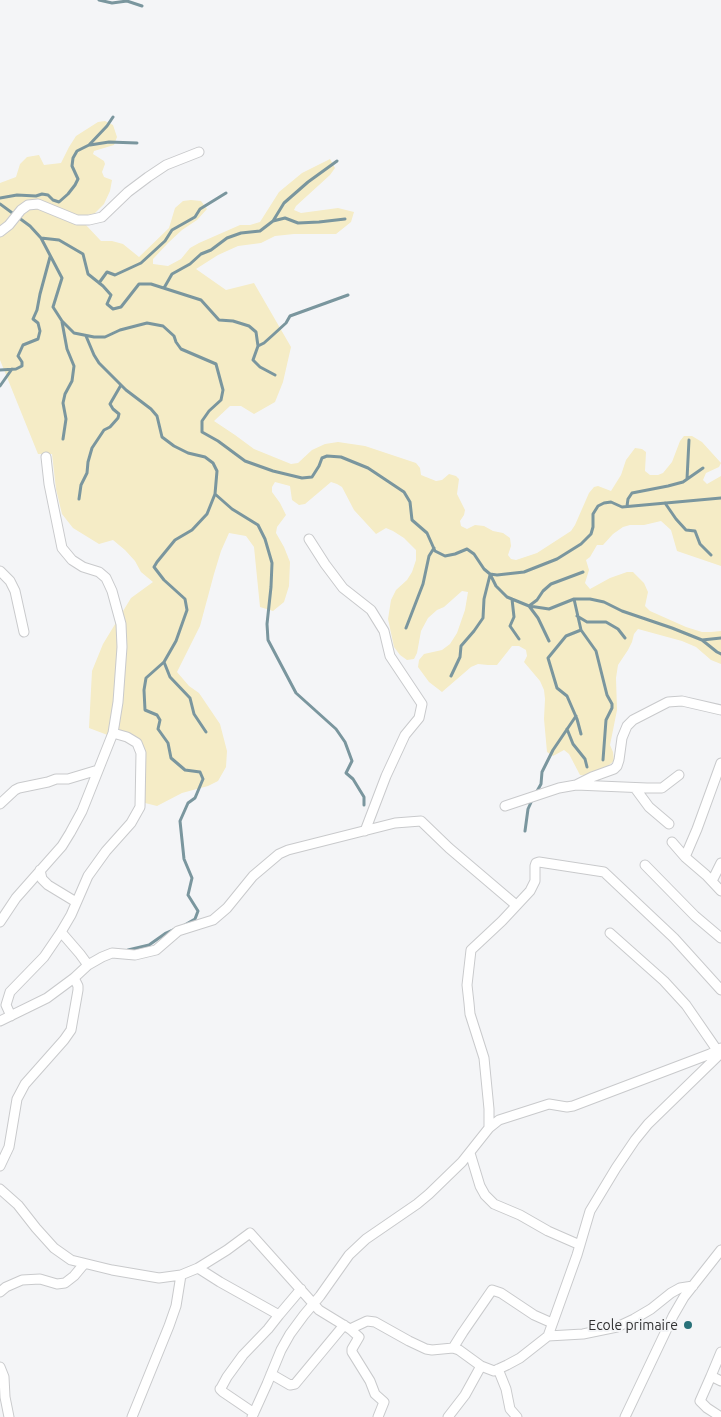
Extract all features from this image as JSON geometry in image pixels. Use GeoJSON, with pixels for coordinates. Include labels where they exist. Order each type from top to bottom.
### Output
{"type":"FeatureCollection","features":[{"type":"Feature","properties":{"kind":"street"},"geometry":{"type":"LineString","coordinates":[[0,232],[28,205],[38,204],[77,220],[102,217],[148,176],[166,165],[199,152]]}},
{"type":"Feature","properties":{"kind":"street"},"geometry":{"type":"LineString","coordinates":[[0,922],[16,898],[62,846],[82,811],[113,733],[119,695],[122,647],[121,624],[112,591],[106,578],[99,572],[83,567],[72,560],[62,548],[49,484],[46,457]]}},
{"type":"Feature","properties":{"kind":"street"},"geometry":{"type":"LineString","coordinates":[[309,539],[324,564],[343,588],[371,610],[384,631],[390,656],[422,704],[419,718],[405,735],[386,776],[365,831]]}},
{"type":"Feature","properties":{"kind":"street"},"geometry":{"type":"LineString","coordinates":[[0,571],[10,581],[15,591],[24,632]]}},
{"type":"Feature","properties":{"kind":"street"},"geometry":{"type":"LineString","coordinates":[[576,785],[617,766],[622,738],[627,726],[633,720],[668,702],[682,701],[721,710]]}},
{"type":"Feature","properties":{"kind":"street"},"geometry":{"type":"LineString","coordinates":[[10,1016],[6,1005],[10,992],[44,957],[61,932],[88,876],[106,851],[131,823],[140,807],[141,753],[138,743],[113,733]]}},
{"type":"Feature","properties":{"kind":"street"},"geometry":{"type":"LineString","coordinates":[[685,857],[698,829],[721,764]]}},
{"type":"Feature","properties":{"kind":"street"},"geometry":{"type":"LineString","coordinates":[[0,804],[18,788],[56,779],[68,779],[98,770]]}},
{"type":"Feature","properties":{"kind":"street"},"geometry":{"type":"LineString","coordinates":[[505,806],[559,788],[576,785],[662,788],[679,775]]}},
{"type":"Feature","properties":{"kind":"street"},"geometry":{"type":"LineString","coordinates":[[635,788],[650,807],[669,824]]}},
{"type":"Feature","properties":{"kind":"street"},"geometry":{"type":"LineString","coordinates":[[0,1021],[47,998],[88,965],[112,953],[135,955],[156,950],[178,931],[213,920],[226,908],[253,876],[279,854],[288,850],[395,823],[420,821],[516,906]]}},
{"type":"Feature","properties":{"kind":"street"},"geometry":{"type":"LineString","coordinates":[[672,842],[721,891]]}},
{"type":"Feature","properties":{"kind":"street"},"geometry":{"type":"LineString","coordinates":[[712,881],[721,862]]}},
{"type":"Feature","properties":{"kind":"street"},"geometry":{"type":"LineString","coordinates":[[489,1128],[490,1109],[484,1058],[469,1008],[467,985],[471,950],[530,891],[535,881],[536,863],[604,872],[674,938],[721,990]]}},
{"type":"Feature","properties":{"kind":"street"},"geometry":{"type":"LineString","coordinates":[[646,865],[695,916],[721,938]]}},
{"type":"Feature","properties":{"kind":"street"},"geometry":{"type":"LineString","coordinates":[[40,870],[42,879],[48,885],[76,902]]}},
{"type":"Feature","properties":{"kind":"street"},"geometry":{"type":"LineString","coordinates":[[61,932],[88,965]]}},
{"type":"Feature","properties":{"kind":"street"},"geometry":{"type":"LineString","coordinates":[[610,934],[664,981],[686,1005],[720,1050]]}},
{"type":"Feature","properties":{"kind":"street"},"geometry":{"type":"LineString","coordinates":[[0,1166],[10,1147],[17,1099],[25,1084],[71,1030],[78,990],[74,978]]}},
{"type":"Feature","properties":{"kind":"street"},"geometry":{"type":"LineString","coordinates":[[301,1289],[268,1329],[243,1355],[220,1389],[253,1415],[281,1350],[290,1334],[345,1261],[366,1239],[417,1204],[444,1180],[489,1128],[499,1120],[549,1104],[573,1106],[720,1050]]}},
{"type":"Feature","properties":{"kind":"street"},"geometry":{"type":"LineString","coordinates":[[271,1374],[290,1385],[295,1384],[347,1327],[367,1322],[375,1322],[409,1341],[432,1350],[453,1348],[462,1352],[481,1366],[492,1370],[520,1358],[548,1336],[590,1211],[616,1168],[648,1124],[720,1050]]}},
{"type":"Feature","properties":{"kind":"street"},"geometry":{"type":"LineString","coordinates":[[470,1152],[480,1186],[485,1195],[494,1204],[580,1245]]}},
{"type":"Feature","properties":{"kind":"street"},"geometry":{"type":"LineString","coordinates":[[0,1190],[18,1205],[54,1248],[71,1260],[159,1278],[181,1275],[198,1268],[250,1234],[314,1304],[360,1338],[352,1352],[376,1394],[384,1402],[378,1417]]}},
{"type":"Feature","properties":{"kind":"street"},"geometry":{"type":"LineString","coordinates":[[625,1417],[673,1316],[684,1297],[721,1250]]}},
{"type":"Feature","properties":{"kind":"street"},"geometry":{"type":"LineString","coordinates":[[0,1292],[6,1287],[22,1280],[40,1279],[56,1284],[65,1283],[84,1264]]}},
{"type":"Feature","properties":{"kind":"street"},"geometry":{"type":"LineString","coordinates":[[198,1268],[279,1315]]}},
{"type":"Feature","properties":{"kind":"street"},"geometry":{"type":"LineString","coordinates":[[132,1417],[176,1306],[181,1275]]}},
{"type":"Feature","properties":{"kind":"street"},"geometry":{"type":"LineString","coordinates":[[548,1336],[583,1334],[617,1327],[634,1320],[680,1288],[693,1286]]}},
{"type":"Feature","properties":{"kind":"street"},"geometry":{"type":"LineString","coordinates":[[453,1348],[492,1290],[501,1293],[552,1323]]}},
{"type":"Feature","properties":{"kind":"street"},"geometry":{"type":"LineString","coordinates":[[721,1352],[700,1401],[721,1417]]}},
{"type":"Feature","properties":{"kind":"street"},"geometry":{"type":"LineString","coordinates":[[448,1417],[465,1395],[481,1366]]}},
{"type":"Feature","properties":{"kind":"street"},"geometry":{"type":"LineString","coordinates":[[0,1367],[4,1377],[5,1397],[10,1417]]}},
{"type":"Feature","properties":{"kind":"street"},"geometry":{"type":"LineString","coordinates":[[498,1369],[506,1389],[509,1408],[517,1417]]}},
{"type":"Feature","properties":{"kind":"street"},"geometry":{"type":"LineString","coordinates":[[711,1376],[721,1381]]}},
{"type":"Feature","properties":{"kind":"sand"},"geometry":{"type":"Polygon","coordinates":[[[105,121],[113,125],[117,137],[114,145],[94,151],[93,154],[104,161],[105,164],[102,172],[104,177],[112,180],[110,191],[104,204],[94,214],[80,216],[101,241],[123,244],[139,257],[169,228],[175,208],[183,201],[201,201],[207,209],[197,220],[168,243],[153,259],[153,264],[168,266],[181,259],[190,248],[199,243],[240,225],[260,222],[279,192],[302,173],[330,159],[335,168],[294,210],[301,213],[338,208],[354,212],[351,222],[336,234],[275,236],[261,243],[238,246],[218,255],[196,269],[226,290],[254,283],[291,347],[283,382],[275,402],[254,414],[241,406],[230,406],[214,421],[254,449],[291,464],[298,463],[312,450],[325,444],[338,442],[365,446],[416,463],[420,468],[421,475],[436,481],[442,480],[449,474],[456,476],[459,479],[457,494],[465,510],[460,521],[461,526],[467,529],[475,525],[484,526],[493,531],[503,533],[510,538],[511,546],[508,555],[511,559],[516,560],[537,553],[571,531],[589,493],[594,487],[598,486],[611,491],[621,475],[626,460],[635,448],[646,452],[645,471],[650,475],[658,475],[663,473],[672,462],[680,441],[684,436],[692,436],[702,442],[721,463],[719,467],[706,473],[703,480],[707,484],[721,476],[721,566],[677,551],[671,530],[661,521],[623,527],[603,545],[597,545],[586,560],[589,570],[585,583],[590,589],[610,578],[627,572],[633,572],[644,583],[648,592],[645,606],[650,611],[702,632],[721,631],[721,664],[711,660],[696,647],[682,641],[638,629],[618,665],[616,678],[617,710],[610,745],[614,761],[605,768],[587,776],[580,775],[569,754],[564,750],[553,756],[547,752],[544,690],[540,681],[524,662],[527,656],[526,650],[519,646],[512,646],[497,665],[478,664],[471,667],[442,692],[429,682],[418,667],[419,660],[424,654],[442,650],[450,644],[457,633],[465,610],[468,592],[462,591],[428,618],[421,631],[414,659],[407,660],[394,647],[388,619],[391,600],[396,590],[407,580],[412,572],[416,560],[416,550],[404,538],[386,528],[376,534],[354,510],[342,487],[337,484],[331,482],[305,504],[299,505],[292,500],[290,486],[275,482],[272,492],[286,515],[277,527],[276,533],[290,562],[289,586],[284,602],[273,611],[260,607],[254,547],[246,536],[229,533],[221,551],[200,626],[177,672],[189,686],[199,693],[220,724],[227,751],[226,767],[218,781],[208,786],[182,793],[157,806],[145,803],[145,751],[89,728],[92,671],[103,644],[131,598],[153,582],[141,572],[135,561],[125,550],[113,540],[99,544],[73,528],[62,514],[56,489],[52,454],[38,454],[0,360],[0,183],[16,177],[20,164],[27,157],[39,155],[44,165],[61,163],[76,136],[98,122],[105,121]]]}},
{"type":"Feature","properties":{"kind":"waterway"},"geometry":{"type":"LineString","coordinates":[[99,0],[112,3],[127,1],[142,6]]}},
{"type":"Feature","properties":{"kind":"waterway"},"geometry":{"type":"LineString","coordinates":[[0,198],[42,194],[48,195],[53,200],[59,202],[68,194],[78,179],[72,166],[73,158],[77,151],[89,145],[113,117]]}},
{"type":"Feature","properties":{"kind":"waterway"},"geometry":{"type":"LineString","coordinates":[[90,145],[109,142],[137,143]]}},
{"type":"Feature","properties":{"kind":"waterway"},"geometry":{"type":"LineString","coordinates":[[164,288],[172,274],[227,238],[241,233],[260,231],[273,221],[284,203],[308,182],[337,161]]}},
{"type":"Feature","properties":{"kind":"waterway"},"geometry":{"type":"LineString","coordinates":[[99,283],[107,272],[115,275],[141,263],[165,241],[172,230],[195,217],[200,209],[226,193]]}},
{"type":"Feature","properties":{"kind":"waterway"},"geometry":{"type":"LineString","coordinates":[[0,204],[30,226],[41,238],[62,278],[53,307],[62,321],[74,333],[105,337],[120,330],[147,323],[163,326],[174,336],[181,349],[216,364],[223,390],[221,400],[209,411],[202,421],[202,432],[245,461],[273,471],[302,478],[312,477],[322,458],[327,456],[341,457],[368,468],[404,492],[410,502],[412,520],[427,533],[435,551],[445,556],[467,549],[474,554],[484,569],[490,574],[524,572],[557,559],[581,544],[591,534],[593,514],[598,506],[604,503],[611,502],[622,507],[721,498]]}},
{"type":"Feature","properties":{"kind":"waterway"},"geometry":{"type":"LineString","coordinates":[[273,221],[285,218],[298,223],[345,219]]}},
{"type":"Feature","properties":{"kind":"waterway"},"geometry":{"type":"LineString","coordinates":[[41,238],[59,240],[83,254],[88,274],[111,295],[107,304],[113,309],[121,307],[139,284],[151,284],[201,300],[219,320],[233,321],[249,326],[256,332],[258,346],[286,323],[290,316],[348,295]]}},
{"type":"Feature","properties":{"kind":"waterway"},"geometry":{"type":"LineString","coordinates":[[0,370],[16,369],[22,366],[18,356],[23,345],[38,339],[40,331],[38,323],[33,319],[50,257]]}},
{"type":"Feature","properties":{"kind":"waterway"},"geometry":{"type":"LineString","coordinates":[[62,322],[67,349],[74,366],[72,381],[65,394],[63,403],[66,419],[63,439]]}},
{"type":"Feature","properties":{"kind":"waterway"},"geometry":{"type":"LineString","coordinates":[[86,336],[99,363],[126,390],[151,409],[157,416],[162,437],[188,453],[205,457],[213,463],[217,471],[215,494],[207,514],[192,530],[175,540],[154,567],[164,580],[185,599],[187,610],[176,641],[164,662],[146,678],[144,690],[145,710],[157,715],[160,720],[158,729],[168,743],[171,758],[185,770],[200,772],[203,779],[195,798],[188,803],[180,821],[184,859],[192,878],[188,895],[198,911],[195,919],[183,926]]}},
{"type":"Feature","properties":{"kind":"waterway"},"geometry":{"type":"LineString","coordinates":[[258,346],[253,360],[260,367],[275,375]]}},
{"type":"Feature","properties":{"kind":"waterway"},"geometry":{"type":"LineString","coordinates":[[0,386],[12,369]]}},
{"type":"Feature","properties":{"kind":"waterway"},"geometry":{"type":"LineString","coordinates":[[79,499],[81,485],[87,473],[92,448],[104,430],[110,427],[118,418],[119,414],[110,404],[121,385]]}},
{"type":"Feature","properties":{"kind":"waterway"},"geometry":{"type":"LineString","coordinates":[[687,479],[689,440]]}},
{"type":"Feature","properties":{"kind":"waterway"},"geometry":{"type":"LineString","coordinates":[[627,506],[628,499],[632,493],[683,482],[703,468]]}},
{"type":"Feature","properties":{"kind":"waterway"},"geometry":{"type":"LineString","coordinates":[[215,494],[232,509],[258,525],[265,539],[272,563],[267,624],[268,640],[296,693],[336,729],[345,742],[352,761],[346,773],[353,779],[364,797],[364,805]]}},
{"type":"Feature","properties":{"kind":"waterway"},"geometry":{"type":"LineString","coordinates":[[665,503],[686,530],[695,531],[700,544],[711,555]]}},
{"type":"Feature","properties":{"kind":"waterway"},"geometry":{"type":"LineString","coordinates":[[406,628],[423,584],[429,556],[434,548]]}},
{"type":"Feature","properties":{"kind":"waterway"},"geometry":{"type":"LineString","coordinates":[[549,641],[538,618],[529,606],[551,584],[583,572]]}},
{"type":"Feature","properties":{"kind":"waterway"},"geometry":{"type":"LineString","coordinates":[[490,574],[496,586],[507,597],[529,606],[549,609],[574,599],[590,599],[604,602],[622,611],[702,640],[721,654]]}},
{"type":"Feature","properties":{"kind":"waterway"},"geometry":{"type":"LineString","coordinates":[[451,676],[460,657],[461,646],[483,618],[484,599],[490,575]]}},
{"type":"Feature","properties":{"kind":"waterway"},"geometry":{"type":"LineString","coordinates":[[512,599],[514,617],[510,626],[519,639]]}},
{"type":"Feature","properties":{"kind":"waterway"},"geometry":{"type":"LineString","coordinates":[[574,599],[581,630],[566,636],[548,658],[557,688],[567,696],[581,734]]}},
{"type":"Feature","properties":{"kind":"waterway"},"geometry":{"type":"LineString","coordinates":[[577,616],[587,622],[606,622],[618,629],[625,638]]}},
{"type":"Feature","properties":{"kind":"waterway"},"geometry":{"type":"LineString","coordinates":[[581,630],[596,651],[607,695],[612,704],[606,720],[603,760]]}},
{"type":"Feature","properties":{"kind":"waterway"},"geometry":{"type":"LineString","coordinates":[[702,640],[721,638]]}},
{"type":"Feature","properties":{"kind":"waterway"},"geometry":{"type":"LineString","coordinates":[[164,662],[170,677],[190,698],[194,714],[206,732]]}},
{"type":"Feature","properties":{"kind":"waterway"},"geometry":{"type":"LineString","coordinates":[[536,793],[541,784],[542,772],[553,750],[576,716]]}},
{"type":"Feature","properties":{"kind":"waterway"},"geometry":{"type":"LineString","coordinates":[[567,729],[573,744],[585,759],[587,767]]}},
{"type":"Feature","properties":{"kind":"waterway"},"geometry":{"type":"LineString","coordinates":[[525,831],[528,809],[533,798]]}},
{"type":"Feature","properties":{"kind":"waterway"},"geometry":{"type":"LineString","coordinates":[[128,950],[149,945],[175,929]]}},
{"type":"Feature","properties":{"kind":"place","name":"Ecole primaire"},"geometry":{"type":"Point","coordinates":[688,1325]}}]}
